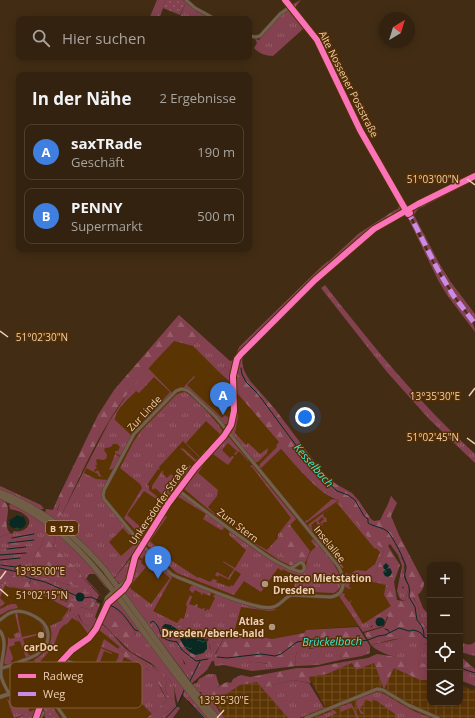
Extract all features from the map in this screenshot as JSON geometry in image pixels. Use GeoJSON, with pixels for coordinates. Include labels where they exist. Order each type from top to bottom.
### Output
{"type":"FeatureCollection","features":[{"type":"Feature","properties":{"kind":"main road","name":"B 173"},"geometry":{"type":"LineString","coordinates":[[0,492],[42,513],[68,532],[92,554],[117,591],[186,684],[217,718]]}},
{"type":"Feature","properties":{"kind":"main road","name":"B 173"},"geometry":{"type":"LineString","coordinates":[[0,496],[29,511],[57,529],[87,558],[117,591]]}},
{"type":"Feature","properties":{"kind":"main road","name":"B 173"},"geometry":{"type":"LineString","coordinates":[[191,690],[211,718]]}},
{"type":"Feature","properties":{"kind":"street"},"geometry":{"type":"LineString","coordinates":[[186,0],[195,8],[210,16]]}},
{"type":"Feature","properties":{"kind":"street","name":"Alte Nossener Poststraße"},"geometry":{"type":"LineString","coordinates":[[285,0],[317,40],[360,130],[406,211]]}},
{"type":"Feature","properties":{"kind":"street"},"geometry":{"type":"LineString","coordinates":[[252,36],[260,36],[280,14],[290,7]]}},
{"type":"Feature","properties":{"kind":"street"},"geometry":{"type":"LineString","coordinates":[[406,211],[475,176]]}},
{"type":"Feature","properties":{"kind":"street","name":"Unkersdorfer Straße"},"geometry":{"type":"LineString","coordinates":[[61,662],[72,650],[89,638],[100,623],[105,607],[117,591],[131,577],[135,556],[178,490],[231,425],[234,411],[233,376],[237,359],[315,280],[374,229],[406,211]]}},
{"type":"Feature","properties":{"kind":"street","name":"Zur Linde"},"geometry":{"type":"LineString","coordinates":[[142,545],[104,499],[103,495],[134,434],[176,391],[181,389],[187,390],[191,393],[227,431]]}},
{"type":"Feature","properties":{"kind":"street","name":"Inselallee"},"geometry":{"type":"LineString","coordinates":[[142,545],[171,574],[241,602],[266,608],[277,606],[291,595],[331,596],[338,595],[342,590],[344,579],[338,566],[227,431]]}},
{"type":"Feature","properties":{"kind":"street","name":"Zum Stern"},"geometry":{"type":"LineString","coordinates":[[178,490],[272,561],[290,569]]}},
{"type":"Feature","properties":{"kind":"street"},"geometry":{"type":"LineString","coordinates":[[0,620],[12,612],[29,614],[44,623],[48,634],[44,648],[35,656],[20,662]]}},
{"type":"Feature","properties":{"kind":"street"},"geometry":{"type":"LineString","coordinates":[[0,631],[4,640],[1,676],[9,694],[0,697]]}},
{"type":"Feature","properties":{"kind":"street"},"geometry":{"type":"LineString","coordinates":[[63,659],[69,662]]}},
{"type":"Feature","properties":{"kind":"street"},"geometry":{"type":"LineString","coordinates":[[306,718],[377,689],[383,690],[408,705],[438,718]]}},
{"type":"Feature","properties":{"kind":"street"},"geometry":{"type":"LineString","coordinates":[[58,708],[66,718]]}},
{"type":"Feature","properties":{"kind":"street"},"geometry":{"type":"LineString","coordinates":[[39,710],[44,713],[40,718]]}},
{"type":"Feature","properties":{"kind":"street","name":"Unkersdorfer Straße"},"geometry":{"type":"LineString","coordinates":[[36,718],[39,710]]}},
{"type":"Feature","properties":{"kind":"shaded area"},"geometry":{"type":"Polygon","coordinates":[[[174,341],[193,346],[229,382],[231,370],[236,372],[238,393],[284,446],[281,449],[310,480],[332,499],[339,500],[399,569],[370,579],[388,585],[391,606],[363,625],[306,630],[304,633],[272,639],[228,631],[212,636],[160,620],[128,595],[137,558],[132,554],[122,565],[104,543],[82,474],[109,422],[148,368],[174,341]]]}},
{"type":"Feature","properties":{"kind":"shaded area"},"geometry":{"type":"Polygon","coordinates":[[[0,583],[37,592],[70,610],[61,620],[50,626],[51,629],[73,613],[88,634],[95,626],[120,646],[118,649],[128,659],[134,662],[10,662],[10,708],[38,708],[37,710],[17,718],[0,718],[0,583]]]}},
{"type":"Feature","properties":{"kind":"shaded area"},"geometry":{"type":"Polygon","coordinates":[[[352,663],[356,670],[374,663],[384,688],[394,668],[420,680],[427,680],[427,706],[463,706],[463,686],[472,690],[473,689],[475,690],[475,718],[299,718],[325,707],[309,677],[327,674],[352,663]]]}},
{"type":"Feature","properties":{"kind":"shaded area"},"geometry":{"type":"Polygon","coordinates":[[[142,666],[147,669],[142,676],[142,666]]]}},
{"type":"Feature","properties":{"kind":"shaded area"},"geometry":{"type":"Polygon","coordinates":[[[257,682],[288,718],[225,718],[214,702],[240,685],[257,682]]]}},
{"type":"Feature","properties":{"kind":"shaded area"},"geometry":{"type":"Polygon","coordinates":[[[142,704],[152,714],[147,718],[60,718],[53,708],[142,708],[142,704]]]}},
{"type":"Feature","properties":{"kind":"green space"},"geometry":{"type":"Polygon","coordinates":[[[157,0],[166,0],[160,16],[150,16],[157,0]]]}},
{"type":"Feature","properties":{"kind":"green space"},"geometry":{"type":"Polygon","coordinates":[[[166,0],[183,0],[186,2],[180,15],[163,8],[166,0]]]}},
{"type":"Feature","properties":{"kind":"green space"},"geometry":{"type":"Polygon","coordinates":[[[301,0],[296,6],[296,10],[316,33],[328,54],[361,126],[406,206],[408,207],[475,173],[475,177],[423,203],[409,212],[410,214],[414,215],[450,281],[475,314],[475,322],[455,296],[435,264],[412,217],[410,218],[439,274],[474,324],[475,332],[447,295],[438,280],[408,218],[403,215],[380,228],[358,244],[320,277],[327,270],[325,266],[322,266],[328,261],[330,263],[367,232],[398,213],[395,210],[398,209],[399,206],[385,177],[352,120],[317,44],[308,31],[303,29],[273,56],[262,54],[254,48],[257,43],[255,39],[259,40],[283,13],[292,8],[291,5],[301,0]]]}},
{"type":"Feature","properties":{"kind":"green space"},"geometry":{"type":"Polygon","coordinates":[[[186,2],[198,12],[206,16],[180,16],[186,2]]]}},
{"type":"Feature","properties":{"kind":"green space"},"geometry":{"type":"Polygon","coordinates":[[[475,177],[475,180],[418,209],[414,215],[410,214],[409,212],[413,208],[475,177]]]}},
{"type":"Feature","properties":{"kind":"green space"},"geometry":{"type":"Polygon","coordinates":[[[395,210],[398,213],[367,232],[330,264],[328,262],[358,234],[395,210]]]}},
{"type":"Feature","properties":{"kind":"green space"},"geometry":{"type":"Polygon","coordinates":[[[325,265],[325,267],[242,351],[240,350],[239,347],[322,266],[325,265]]]}},
{"type":"Feature","properties":{"kind":"green space"},"geometry":{"type":"Polygon","coordinates":[[[320,277],[290,307],[299,297],[320,277]]]}},
{"type":"Feature","properties":{"kind":"green space"},"geometry":{"type":"Polygon","coordinates":[[[325,285],[360,330],[415,394],[454,435],[475,454],[475,463],[429,419],[387,372],[321,288],[325,285]]]}},
{"type":"Feature","properties":{"kind":"green space"},"geometry":{"type":"Polygon","coordinates":[[[290,307],[244,355],[242,362],[243,366],[252,383],[236,371],[243,354],[290,307]]]}},
{"type":"Feature","properties":{"kind":"green space"},"geometry":{"type":"Polygon","coordinates":[[[179,315],[230,361],[234,360],[239,347],[242,351],[233,371],[225,367],[219,372],[193,346],[199,337],[177,317],[179,315]]]}},
{"type":"Feature","properties":{"kind":"green space"},"geometry":{"type":"Polygon","coordinates":[[[177,317],[199,337],[193,346],[174,341],[131,389],[102,432],[62,514],[58,517],[56,515],[60,503],[58,498],[98,415],[114,390],[177,317]]]}},
{"type":"Feature","properties":{"kind":"green space"},"geometry":{"type":"Polygon","coordinates":[[[225,367],[231,371],[230,382],[219,372],[225,367]]]}},
{"type":"Feature","properties":{"kind":"green space"},"geometry":{"type":"Polygon","coordinates":[[[148,368],[172,393],[178,389],[139,427],[170,392],[154,377],[139,393],[136,391],[117,412],[115,420],[131,435],[134,432],[121,456],[115,453],[115,451],[118,451],[120,447],[117,444],[113,444],[111,447],[105,448],[104,450],[107,455],[106,459],[96,460],[97,465],[95,465],[97,468],[94,470],[95,472],[98,470],[101,476],[104,477],[98,476],[98,474],[86,468],[84,473],[96,479],[108,480],[102,495],[135,537],[134,538],[130,534],[129,535],[123,528],[109,542],[121,556],[138,541],[140,544],[113,578],[45,513],[46,509],[53,510],[58,498],[60,503],[57,510],[62,514],[109,422],[132,387],[148,368]]]}},
{"type":"Feature","properties":{"kind":"green space"},"geometry":{"type":"Polygon","coordinates":[[[236,371],[252,383],[275,409],[323,473],[336,484],[352,493],[371,519],[374,521],[380,520],[391,496],[397,503],[391,516],[399,535],[424,583],[421,592],[413,598],[418,605],[420,620],[427,628],[427,645],[423,642],[409,638],[401,638],[371,645],[364,633],[384,627],[388,617],[384,611],[391,606],[386,596],[388,585],[370,581],[370,579],[373,579],[384,552],[378,545],[374,545],[340,502],[338,502],[339,500],[324,493],[300,470],[281,449],[283,446],[238,394],[235,394],[236,371]],[[390,544],[388,546],[400,565],[394,582],[397,600],[405,601],[409,587],[404,574],[405,567],[403,559],[390,544]]]}},
{"type":"Feature","properties":{"kind":"green space"},"geometry":{"type":"Polygon","coordinates":[[[194,376],[195,377],[187,385],[222,418],[225,415],[230,419],[228,425],[224,424],[191,391],[183,388],[194,376]]]}},
{"type":"Feature","properties":{"kind":"green space"},"geometry":{"type":"Polygon","coordinates":[[[185,392],[206,410],[223,432],[208,449],[220,434],[206,421],[186,443],[200,457],[205,450],[206,451],[194,465],[195,462],[180,448],[184,449],[196,460],[199,457],[183,441],[159,467],[160,470],[158,469],[147,485],[149,486],[149,490],[165,503],[161,509],[159,505],[161,502],[144,491],[127,515],[145,531],[143,530],[140,532],[144,534],[155,518],[144,537],[142,537],[124,518],[142,488],[140,484],[120,468],[141,431],[176,395],[185,392]]]}},
{"type":"Feature","properties":{"kind":"green space"},"geometry":{"type":"Polygon","coordinates":[[[252,410],[284,446],[261,468],[259,467],[260,464],[277,447],[276,446],[279,442],[252,410]]]}},
{"type":"Feature","properties":{"kind":"green space"},"geometry":{"type":"Polygon","coordinates":[[[238,413],[235,433],[246,445],[248,443],[260,454],[268,448],[267,453],[258,462],[255,462],[231,433],[236,415],[238,413]]]}},
{"type":"Feature","properties":{"kind":"green space"},"geometry":{"type":"Polygon","coordinates":[[[228,436],[248,461],[239,451],[235,455],[234,454],[237,451],[228,443],[222,450],[230,458],[232,456],[234,457],[228,465],[213,454],[198,473],[218,490],[217,496],[208,507],[220,519],[183,488],[200,465],[225,437],[228,436]]]}},
{"type":"Feature","properties":{"kind":"green space"},"geometry":{"type":"Polygon","coordinates":[[[115,454],[120,457],[115,468],[109,470],[115,454]]]}},
{"type":"Feature","properties":{"kind":"green space"},"geometry":{"type":"Polygon","coordinates":[[[189,465],[192,467],[167,500],[165,500],[166,498],[155,488],[153,490],[152,486],[162,471],[167,478],[171,474],[177,480],[189,465]]]}},
{"type":"Feature","properties":{"kind":"green space"},"geometry":{"type":"Polygon","coordinates":[[[252,465],[296,519],[290,525],[288,524],[279,533],[281,536],[281,550],[284,551],[284,553],[279,560],[249,540],[267,550],[278,538],[278,534],[291,518],[252,467],[250,467],[252,465]]]}},
{"type":"Feature","properties":{"kind":"green space"},"geometry":{"type":"Polygon","coordinates":[[[0,486],[41,505],[44,509],[39,509],[0,490],[0,486]]]}},
{"type":"Feature","properties":{"kind":"green space"},"geometry":{"type":"Polygon","coordinates":[[[181,493],[225,527],[221,530],[203,519],[206,514],[177,496],[181,493]]]}},
{"type":"Feature","properties":{"kind":"green space"},"geometry":{"type":"Polygon","coordinates":[[[176,498],[164,515],[167,517],[150,541],[169,559],[198,578],[199,577],[210,582],[213,579],[217,580],[216,582],[230,587],[231,585],[233,586],[241,574],[235,570],[230,580],[219,575],[218,577],[215,575],[217,572],[228,578],[234,569],[223,561],[235,568],[246,550],[229,535],[229,531],[279,565],[290,570],[299,571],[306,569],[309,554],[316,547],[311,541],[313,539],[336,568],[341,582],[340,588],[334,593],[291,591],[292,588],[294,588],[295,582],[293,582],[296,581],[297,575],[283,569],[282,571],[278,568],[261,592],[244,581],[234,595],[177,573],[146,544],[168,508],[176,498]]]}},
{"type":"Feature","properties":{"kind":"green space"},"geometry":{"type":"Polygon","coordinates":[[[0,499],[5,502],[7,506],[7,529],[10,533],[0,537],[0,499]]]}},
{"type":"Feature","properties":{"kind":"green space"},"geometry":{"type":"Polygon","coordinates":[[[332,499],[339,500],[306,523],[305,521],[332,499]]]}},
{"type":"Feature","properties":{"kind":"green space"},"geometry":{"type":"Polygon","coordinates":[[[338,502],[340,502],[374,544],[378,545],[384,552],[373,579],[370,581],[388,585],[391,606],[384,595],[386,585],[351,577],[349,587],[351,588],[345,587],[345,574],[347,573],[349,575],[356,570],[366,571],[375,564],[380,552],[376,548],[375,549],[337,503],[333,506],[338,502]]]}},
{"type":"Feature","properties":{"kind":"green space"},"geometry":{"type":"Polygon","coordinates":[[[12,503],[50,527],[86,559],[107,589],[95,574],[89,574],[86,579],[103,597],[54,547],[56,538],[46,532],[29,571],[31,578],[29,584],[22,578],[0,572],[0,537],[10,533],[12,534],[14,531],[21,531],[29,524],[28,518],[23,514],[10,509],[9,505],[12,503]]]}},
{"type":"Feature","properties":{"kind":"green space"},"geometry":{"type":"Polygon","coordinates":[[[323,513],[327,522],[322,523],[323,526],[320,522],[324,519],[322,517],[318,521],[322,526],[315,529],[316,531],[313,527],[314,528],[318,525],[316,521],[311,525],[314,532],[312,531],[308,525],[323,513]]]}},
{"type":"Feature","properties":{"kind":"green space"},"geometry":{"type":"Polygon","coordinates":[[[288,524],[310,551],[305,563],[300,561],[292,566],[279,560],[284,551],[270,548],[281,536],[279,534],[288,524]]]}},
{"type":"Feature","properties":{"kind":"green space"},"geometry":{"type":"Polygon","coordinates":[[[34,531],[36,534],[35,536],[14,539],[11,538],[26,535],[34,531]]]}},
{"type":"Feature","properties":{"kind":"green space"},"geometry":{"type":"Polygon","coordinates":[[[46,532],[56,538],[54,547],[79,571],[82,577],[99,595],[92,610],[71,606],[68,614],[61,620],[69,609],[37,592],[0,583],[0,572],[22,578],[30,584],[31,578],[28,575],[29,571],[32,567],[36,553],[41,546],[46,532]],[[40,576],[48,591],[66,602],[91,603],[73,585],[40,576]]]}},
{"type":"Feature","properties":{"kind":"green space"},"geometry":{"type":"Polygon","coordinates":[[[319,536],[344,568],[342,568],[318,538],[319,536]]]}},
{"type":"Feature","properties":{"kind":"green space"},"geometry":{"type":"Polygon","coordinates":[[[35,539],[32,543],[15,545],[5,544],[5,542],[35,539]]]}},
{"type":"Feature","properties":{"kind":"green space"},"geometry":{"type":"Polygon","coordinates":[[[34,546],[31,548],[0,551],[1,549],[34,546]]]}},
{"type":"Feature","properties":{"kind":"green space"},"geometry":{"type":"Polygon","coordinates":[[[142,550],[145,550],[152,557],[152,560],[144,556],[142,559],[138,556],[142,550]]]}},
{"type":"Feature","properties":{"kind":"green space"},"geometry":{"type":"Polygon","coordinates":[[[32,551],[29,553],[0,557],[0,554],[32,551]]]}},
{"type":"Feature","properties":{"kind":"green space"},"geometry":{"type":"Polygon","coordinates":[[[30,555],[26,560],[0,562],[0,559],[14,559],[30,555]]]}},
{"type":"Feature","properties":{"kind":"green space"},"geometry":{"type":"Polygon","coordinates":[[[398,555],[404,562],[404,577],[409,587],[405,601],[400,599],[397,591],[402,566],[398,555]]]}},
{"type":"Feature","properties":{"kind":"green space"},"geometry":{"type":"Polygon","coordinates":[[[137,558],[142,561],[141,563],[146,567],[130,586],[131,589],[151,604],[170,578],[156,566],[159,564],[172,577],[153,611],[177,623],[181,618],[184,619],[187,607],[186,604],[190,595],[192,597],[189,604],[195,606],[196,604],[198,605],[197,607],[202,609],[205,608],[204,610],[206,611],[207,609],[209,610],[215,598],[213,596],[217,593],[253,607],[268,610],[275,609],[276,610],[269,611],[241,607],[234,632],[228,631],[227,637],[224,637],[215,654],[237,660],[270,664],[271,669],[252,671],[224,665],[215,666],[214,661],[212,661],[207,670],[192,683],[125,592],[137,558]],[[164,621],[165,624],[162,627],[180,634],[180,631],[190,633],[185,643],[186,636],[184,634],[180,639],[173,642],[182,656],[184,664],[199,668],[196,655],[204,653],[209,640],[210,650],[214,643],[221,637],[212,636],[164,621]]]}},
{"type":"Feature","properties":{"kind":"green space"},"geometry":{"type":"Polygon","coordinates":[[[130,559],[132,560],[128,576],[122,583],[119,583],[114,579],[130,559]]]}},
{"type":"Feature","properties":{"kind":"green space"},"geometry":{"type":"Polygon","coordinates":[[[25,562],[21,568],[16,569],[7,568],[0,565],[25,562]]]}},
{"type":"Feature","properties":{"kind":"green space"},"geometry":{"type":"Polygon","coordinates":[[[40,576],[65,584],[86,587],[96,595],[91,603],[76,604],[68,602],[54,596],[34,584],[35,579],[40,576]]]}},
{"type":"Feature","properties":{"kind":"green space"},"geometry":{"type":"Polygon","coordinates":[[[0,583],[37,592],[11,588],[5,585],[0,598],[0,583]]]}},
{"type":"Feature","properties":{"kind":"green space"},"geometry":{"type":"Polygon","coordinates":[[[194,585],[209,591],[211,593],[210,596],[203,593],[201,595],[201,593],[195,590],[193,593],[191,592],[189,590],[191,586],[194,585]]]}},
{"type":"Feature","properties":{"kind":"green space"},"geometry":{"type":"Polygon","coordinates":[[[342,593],[345,594],[344,596],[349,602],[352,600],[350,603],[363,624],[391,606],[385,622],[384,619],[381,626],[384,626],[363,632],[339,596],[342,593]]]}},
{"type":"Feature","properties":{"kind":"green space"},"geometry":{"type":"Polygon","coordinates":[[[418,595],[423,608],[427,613],[427,628],[420,620],[418,605],[413,597],[418,595]]]}},
{"type":"Feature","properties":{"kind":"green space"},"geometry":{"type":"Polygon","coordinates":[[[0,598],[5,603],[0,607],[0,598]]]}},
{"type":"Feature","properties":{"kind":"green space"},"geometry":{"type":"Polygon","coordinates":[[[113,600],[118,601],[209,718],[203,718],[182,694],[178,703],[174,687],[170,680],[151,663],[131,652],[102,623],[108,605],[113,600]],[[116,609],[115,633],[118,635],[136,635],[132,627],[116,609]]]}},
{"type":"Feature","properties":{"kind":"green space"},"geometry":{"type":"Polygon","coordinates":[[[96,602],[100,604],[95,617],[97,620],[91,630],[92,627],[83,624],[79,615],[73,613],[79,622],[72,618],[67,624],[64,625],[60,629],[53,647],[40,662],[35,662],[34,660],[43,654],[49,646],[51,641],[50,626],[62,620],[71,610],[70,606],[92,610],[96,602]]]}},
{"type":"Feature","properties":{"kind":"green space"},"geometry":{"type":"Polygon","coordinates":[[[11,604],[16,604],[18,608],[9,610],[0,615],[0,609],[11,604]]]}},
{"type":"Feature","properties":{"kind":"green space"},"geometry":{"type":"Polygon","coordinates":[[[111,609],[116,609],[132,627],[136,636],[129,642],[119,637],[112,629],[109,620],[111,609]]]}},
{"type":"Feature","properties":{"kind":"green space"},"geometry":{"type":"Polygon","coordinates":[[[76,612],[83,624],[92,627],[88,634],[73,613],[76,612]]]}},
{"type":"Feature","properties":{"kind":"green space"},"geometry":{"type":"Polygon","coordinates":[[[15,613],[17,613],[22,637],[44,632],[42,625],[46,633],[23,639],[28,654],[31,656],[26,658],[20,641],[14,642],[15,645],[9,647],[13,658],[10,664],[8,665],[4,663],[8,638],[15,638],[14,634],[19,632],[15,613]]]}},
{"type":"Feature","properties":{"kind":"green space"},"geometry":{"type":"Polygon","coordinates":[[[164,621],[212,636],[222,637],[214,643],[212,655],[208,638],[205,639],[180,631],[165,624],[164,621]]]}},
{"type":"Feature","properties":{"kind":"green space"},"geometry":{"type":"Polygon","coordinates":[[[101,624],[108,629],[126,649],[160,670],[171,681],[174,688],[175,701],[166,693],[165,688],[167,683],[160,673],[128,653],[99,630],[101,624]]]}},
{"type":"Feature","properties":{"kind":"green space"},"geometry":{"type":"Polygon","coordinates":[[[358,627],[370,646],[370,653],[362,656],[340,660],[341,654],[354,648],[354,645],[351,643],[343,642],[333,649],[322,652],[313,648],[303,649],[297,652],[295,659],[296,666],[271,669],[270,664],[216,659],[215,656],[224,637],[227,637],[228,631],[272,639],[304,633],[306,630],[358,627]]]}},
{"type":"Feature","properties":{"kind":"green space"},"geometry":{"type":"Polygon","coordinates":[[[403,638],[416,638],[427,645],[427,664],[390,656],[371,645],[403,638]]]}},
{"type":"Feature","properties":{"kind":"green space"},"geometry":{"type":"Polygon","coordinates":[[[104,639],[124,653],[122,662],[116,662],[119,658],[119,654],[101,647],[104,639]]]}},
{"type":"Feature","properties":{"kind":"green space"},"geometry":{"type":"Polygon","coordinates":[[[180,639],[186,649],[196,655],[199,667],[197,672],[192,675],[173,642],[180,639]]]}},
{"type":"Feature","properties":{"kind":"green space"},"geometry":{"type":"Polygon","coordinates":[[[343,642],[351,643],[354,645],[354,648],[341,654],[340,660],[318,665],[296,666],[295,659],[297,652],[305,647],[310,649],[333,649],[343,642]]]}},
{"type":"Feature","properties":{"kind":"green space"},"geometry":{"type":"Polygon","coordinates":[[[463,642],[471,644],[475,642],[475,656],[463,653],[463,642]]]}},
{"type":"Feature","properties":{"kind":"green space"},"geometry":{"type":"Polygon","coordinates":[[[120,646],[159,672],[167,683],[165,691],[175,701],[176,706],[165,713],[161,718],[147,718],[167,700],[160,686],[147,669],[142,667],[142,662],[134,662],[124,657],[124,653],[118,649],[120,646]]]}},
{"type":"Feature","properties":{"kind":"green space"},"geometry":{"type":"Polygon","coordinates":[[[101,648],[112,653],[104,651],[100,662],[96,662],[101,648]]]}},
{"type":"Feature","properties":{"kind":"green space"},"geometry":{"type":"Polygon","coordinates":[[[377,654],[427,664],[427,680],[420,680],[394,668],[384,689],[374,663],[356,670],[352,663],[327,674],[309,677],[311,683],[293,680],[262,688],[257,682],[240,685],[214,702],[209,692],[222,684],[227,682],[231,683],[233,679],[241,675],[250,677],[297,668],[311,668],[368,658],[377,654]]]}},
{"type":"Feature","properties":{"kind":"green space"},"geometry":{"type":"Polygon","coordinates":[[[463,659],[475,669],[475,676],[463,671],[463,659]]]}},
{"type":"Feature","properties":{"kind":"green space"},"geometry":{"type":"Polygon","coordinates":[[[142,667],[150,672],[156,680],[167,700],[152,714],[142,704],[142,667]]]}},
{"type":"Feature","properties":{"kind":"green space"},"geometry":{"type":"Polygon","coordinates":[[[463,671],[475,676],[475,686],[463,681],[463,671]]]}},
{"type":"Feature","properties":{"kind":"green space"},"geometry":{"type":"Polygon","coordinates":[[[208,674],[216,675],[219,685],[215,690],[209,693],[219,711],[225,718],[219,718],[200,696],[202,692],[198,692],[193,684],[197,683],[199,679],[208,674]]]}},
{"type":"Feature","properties":{"kind":"green space"},"geometry":{"type":"Polygon","coordinates":[[[293,680],[309,683],[324,708],[299,718],[288,718],[262,688],[293,680]]]}},
{"type":"Feature","properties":{"kind":"green space"},"geometry":{"type":"Polygon","coordinates":[[[379,692],[411,710],[430,718],[396,718],[395,714],[374,699],[371,702],[366,699],[360,709],[364,714],[361,714],[356,704],[358,699],[379,692]]]}},
{"type":"Feature","properties":{"kind":"green space"},"geometry":{"type":"Polygon","coordinates":[[[351,703],[359,718],[357,718],[352,707],[341,712],[340,707],[351,703]]]}},
{"type":"Feature","properties":{"kind":"green space"},"geometry":{"type":"Polygon","coordinates":[[[176,706],[180,708],[173,718],[161,718],[165,713],[176,706]]]}},
{"type":"Feature","properties":{"kind":"green space"},"geometry":{"type":"Polygon","coordinates":[[[10,708],[29,708],[31,712],[14,718],[10,708]]]}},
{"type":"Feature","properties":{"kind":"green space"},"geometry":{"type":"Polygon","coordinates":[[[53,708],[60,718],[46,718],[44,716],[45,713],[43,709],[53,708]]]}},
{"type":"Feature","properties":{"kind":"green space"},"geometry":{"type":"Polygon","coordinates":[[[36,709],[38,710],[35,718],[17,718],[36,709]]]}},
{"type":"Feature","properties":{"kind":"green space"},"geometry":{"type":"Polygon","coordinates":[[[334,710],[337,713],[326,718],[316,718],[334,710]]]}},
{"type":"Feature","properties":{"kind":"water"},"geometry":{"type":"Polygon","coordinates":[[[18,514],[24,517],[26,523],[24,527],[15,529],[8,523],[18,514]]]}},
{"type":"Feature","properties":{"kind":"water"},"geometry":{"type":"Polygon","coordinates":[[[386,563],[389,566],[387,569],[390,568],[392,572],[388,577],[385,576],[383,572],[386,569],[384,569],[383,566],[386,563]]]}},
{"type":"Feature","properties":{"kind":"water"},"geometry":{"type":"Polygon","coordinates":[[[80,592],[85,597],[80,602],[75,597],[80,592]]]}},
{"type":"Feature","properties":{"kind":"water"},"geometry":{"type":"Polygon","coordinates":[[[378,618],[382,618],[384,622],[382,626],[378,626],[376,624],[376,620],[378,618]]]}},
{"type":"Feature","properties":{"kind":"water"},"geometry":{"type":"Polygon","coordinates":[[[165,624],[171,625],[180,631],[180,634],[177,636],[170,636],[165,633],[162,627],[165,624]]]}},
{"type":"Feature","properties":{"kind":"water"},"geometry":{"type":"Polygon","coordinates":[[[186,633],[188,634],[185,641],[190,633],[197,635],[205,639],[207,649],[203,653],[199,654],[191,653],[180,639],[186,633]]]}},
{"type":"Feature","properties":{"kind":"waterway","name":"Kesselbach"},"geometry":{"type":"LineString","coordinates":[[241,368],[246,382],[258,394],[319,474],[337,491],[348,495],[355,500],[364,516],[368,519],[368,523],[388,532],[405,564],[405,576],[409,588],[409,597],[415,607],[417,620],[424,632],[424,637]]}},
{"type":"Feature","properties":{"kind":"waterway"},"geometry":{"type":"LineString","coordinates":[[12,538],[34,534]]}},
{"type":"Feature","properties":{"kind":"waterway"},"geometry":{"type":"LineString","coordinates":[[8,543],[34,540]]}},
{"type":"Feature","properties":{"kind":"waterway"},"geometry":{"type":"LineString","coordinates":[[7,549],[26,547]]}},
{"type":"Feature","properties":{"kind":"waterway"},"geometry":{"type":"LineString","coordinates":[[0,555],[26,553]]}},
{"type":"Feature","properties":{"kind":"waterway"},"geometry":{"type":"LineString","coordinates":[[0,560],[20,558]]}},
{"type":"Feature","properties":{"kind":"waterway"},"geometry":{"type":"LineString","coordinates":[[1,565],[16,567],[21,565]]}},
{"type":"Feature","properties":{"kind":"waterway","name":"Brückelbach"},"geometry":{"type":"LineString","coordinates":[[0,568],[18,572],[29,578],[45,582],[77,596]]}},
{"type":"Feature","properties":{"kind":"waterway","name":"Brückelbach"},"geometry":{"type":"LineString","coordinates":[[83,598],[91,597],[102,602]]}},
{"type":"Feature","properties":{"kind":"waterway","name":"Brückelbach"},"geometry":{"type":"LineString","coordinates":[[109,605],[121,612],[135,630],[138,631]]}},
{"type":"Feature","properties":{"kind":"waterway","name":"Brückelbach"},"geometry":{"type":"LineString","coordinates":[[150,623],[153,621],[158,626],[162,636],[167,640],[177,642],[182,650],[196,661],[208,659]]}},
{"type":"Feature","properties":{"kind":"waterway","name":"Brückelbach"},"geometry":{"type":"LineString","coordinates":[[217,657],[227,658],[261,654],[275,656],[281,654],[297,642],[349,639],[361,641],[385,635],[399,628],[409,631],[417,631],[427,638]]}},
{"type":"Feature","properties":{"kind":"waterway","name":"Brückelbach"},"geometry":{"type":"LineString","coordinates":[[385,629],[390,633]]}},
{"type":"Feature","properties":{"kind":"waterway"},"geometry":{"type":"LineString","coordinates":[[190,681],[200,661]]}},
{"type":"Feature","properties":{"kind":"waterway"},"geometry":{"type":"LineString","coordinates":[[463,669],[475,673]]}},
{"type":"Feature","properties":{"kind":"waterway"},"geometry":{"type":"LineString","coordinates":[[179,703],[185,688]]}},
{"type":"Feature","properties":{"kind":"waterway"},"geometry":{"type":"LineString","coordinates":[[188,701],[204,718]]}},
{"type":"Feature","properties":{"kind":"waterway"},"geometry":{"type":"LineString","coordinates":[[166,718],[178,705]]}},
{"type":"Feature","properties":{"kind":"marked path"},"geometry":{"type":"LineString","coordinates":[[406,211],[412,219],[438,270],[453,295],[475,324]]}},
{"type":"Feature","properties":{"kind":"cycle path"},"geometry":{"type":"LineString","coordinates":[[285,0],[317,40],[360,130],[408,214],[410,213]]}},
{"type":"Feature","properties":{"kind":"cycle path"},"geometry":{"type":"LineString","coordinates":[[61,662],[72,650],[89,638],[96,629],[108,603],[124,589],[129,581],[135,557],[168,504],[195,468],[224,436],[231,425],[234,411],[233,376],[237,359],[241,354],[315,280],[374,229],[418,204],[475,176]]}},
{"type":"Feature","properties":{"kind":"cycle path"},"geometry":{"type":"LineString","coordinates":[[36,718],[39,708]]}},
{"type":"Feature","properties":{"kind":"place","name":"saxTRade"},"geometry":{"type":"Point","coordinates":[223,415]}},
{"type":"Feature","properties":{"kind":"place","name":"PENNY"},"geometry":{"type":"Point","coordinates":[158,579]}},
{"type":"Feature","properties":{"kind":"place","name":"mateco Mietstation Dresden"},"geometry":{"type":"Point","coordinates":[265,584]}},
{"type":"Feature","properties":{"kind":"place","name":"Atlas Dresden/eberle-hald"},"geometry":{"type":"Point","coordinates":[272,627]}},
{"type":"Feature","properties":{"kind":"place","name":"carDoc"},"geometry":{"type":"Point","coordinates":[41,635]}}]}
